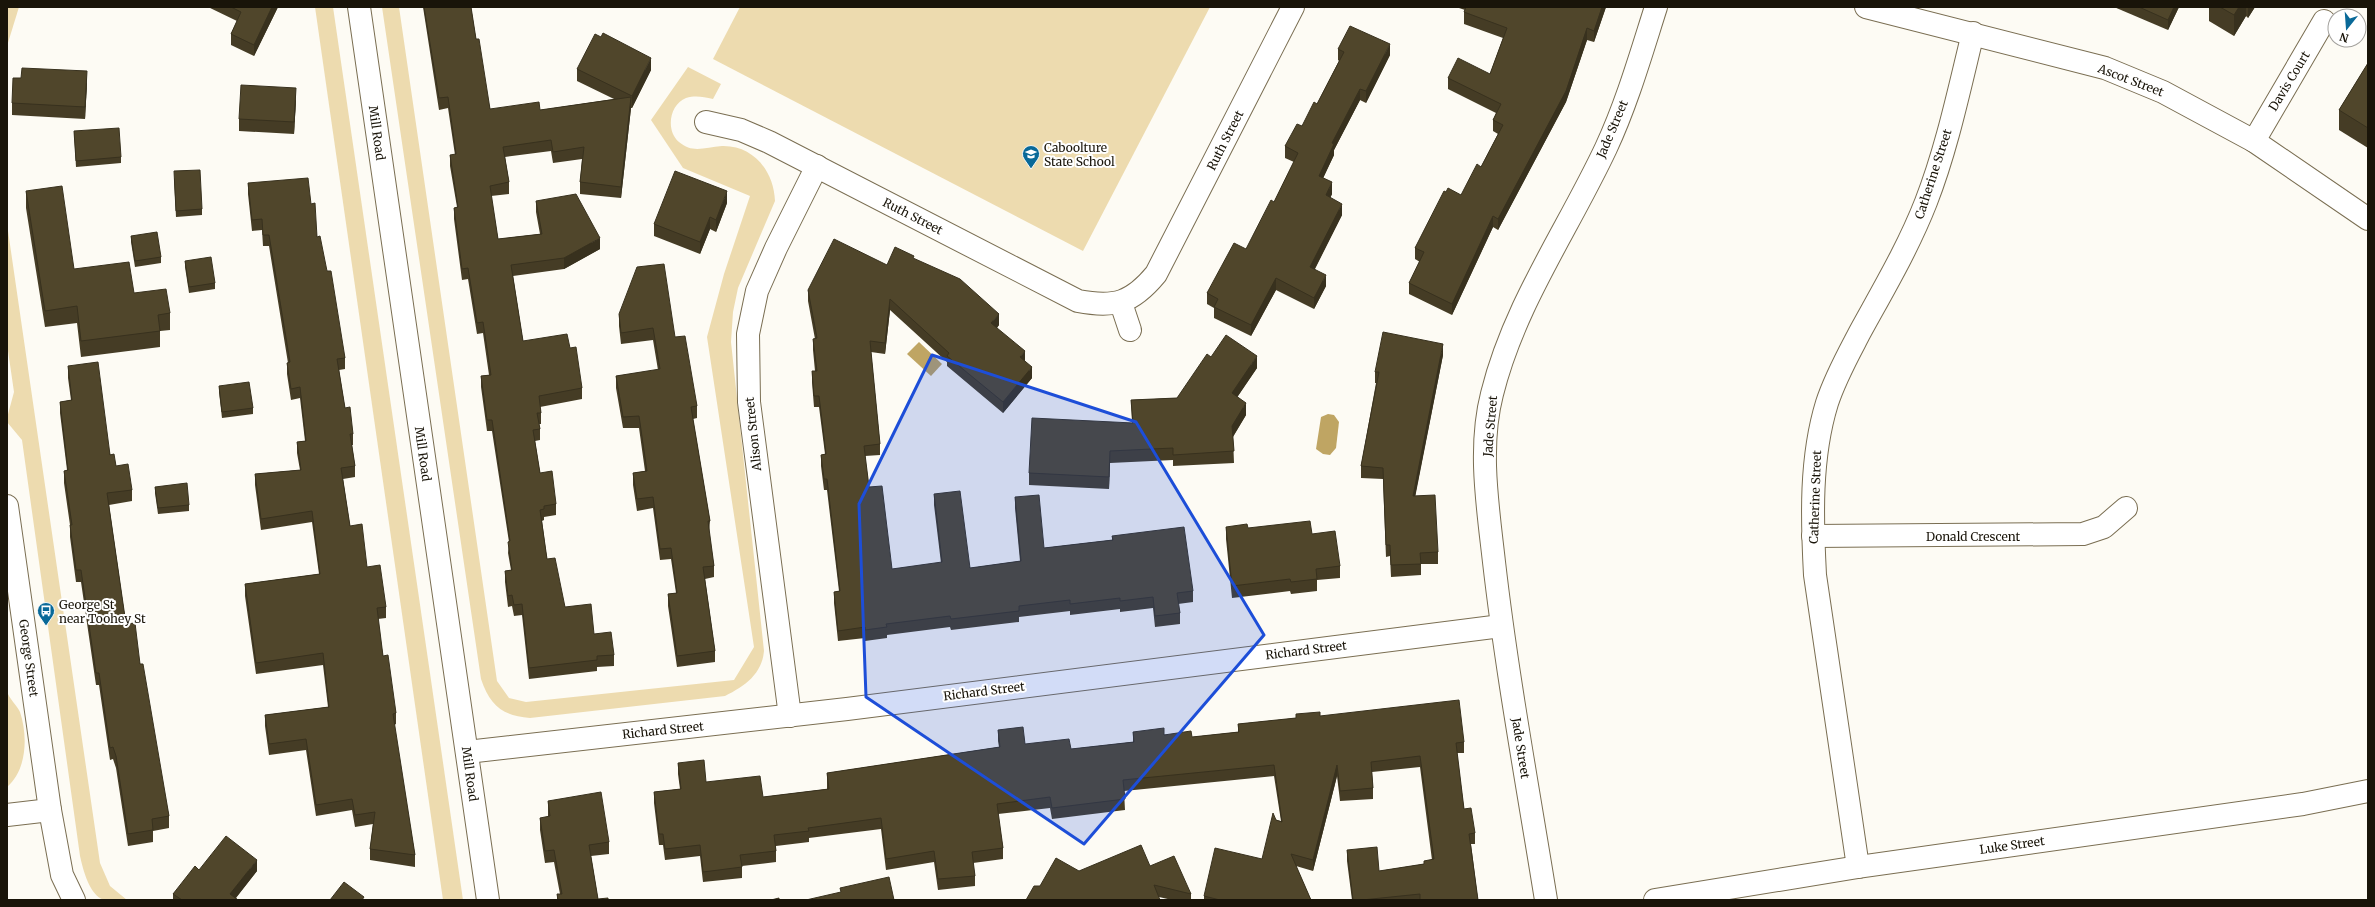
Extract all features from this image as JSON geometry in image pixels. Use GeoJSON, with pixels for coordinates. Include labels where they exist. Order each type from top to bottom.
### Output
{"type":"FeatureCollection","features":[{"type":"Feature","properties":{"kind":"street","name":"Mill Road"},"geometry":{"type":"LineString","coordinates":[[359,7],[488,900]]}},
{"type":"Feature","properties":{"kind":"street","name":"Ruth Street"},"geometry":{"type":"LineString","coordinates":[[706,122],[741,130],[817,166],[1078,301],[1100,305],[1121,303],[1142,290],[1156,274],[1293,7]]}},
{"type":"Feature","properties":{"kind":"street","name":"Jade Street"},"geometry":{"type":"LineString","coordinates":[[1546,900],[1502,626],[1488,503],[1486,445],[1491,397],[1504,352],[1528,295],[1606,148],[1656,7]]}},
{"type":"Feature","properties":{"kind":"street","name":"Ascot Street"},"geometry":{"type":"LineString","coordinates":[[1866,7],[1973,33],[2105,68],[2163,92],[2254,141],[2368,219]]}},
{"type":"Feature","properties":{"kind":"street","name":"Davis Court"},"geometry":{"type":"LineString","coordinates":[[2254,141],[2324,22]]}},
{"type":"Feature","properties":{"kind":"street","name":"Catherine Street"},"geometry":{"type":"LineString","coordinates":[[1858,867],[1814,575],[1812,536],[1817,446],[1827,404],[1842,368],[1905,249],[1926,202],[1942,154],[1973,33]]}},
{"type":"Feature","properties":{"kind":"street","name":"Alison Street"},"geometry":{"type":"LineString","coordinates":[[790,716],[749,402],[748,334],[757,291],[776,248],[817,166]]}},
{"type":"Feature","properties":{"kind":"street"},"geometry":{"type":"LineString","coordinates":[[1121,303],[1130,330]]}},
{"type":"Feature","properties":{"kind":"street","name":"George Street"},"geometry":{"type":"LineString","coordinates":[[7,506],[50,810],[62,875],[74,900]]}},
{"type":"Feature","properties":{"kind":"street","name":"Donald Crescent"},"geometry":{"type":"LineString","coordinates":[[1812,536],[2083,534],[2104,527],[2126,508]]}},
{"type":"Feature","properties":{"kind":"street","name":"Richard Street"},"geometry":{"type":"LineString","coordinates":[[467,752],[790,716],[1502,626]]}},
{"type":"Feature","properties":{"kind":"street","name":"Luke Street"},"geometry":{"type":"LineString","coordinates":[[1655,900],[1858,867],[2367,796]]}},
{"type":"Feature","properties":{"kind":"street"},"geometry":{"type":"LineString","coordinates":[[7,815],[50,810]]}},
{"type":"Feature","properties":{"kind":"highlighted area"},"geometry":{"type":"Polygon","coordinates":[[[932,355],[1136,422],[1264,635],[1084,844],[866,697],[859,504],[932,355]]]}},
{"type":"Feature","properties":{"kind":"shaded area"},"geometry":{"type":"Polygon","coordinates":[[[7,7],[19,7],[7,46],[7,7]]]}},
{"type":"Feature","properties":{"kind":"shaded area"},"geometry":{"type":"Polygon","coordinates":[[[315,7],[333,7],[463,900],[443,900],[315,7]]]}},
{"type":"Feature","properties":{"kind":"shaded area"},"geometry":{"type":"Polygon","coordinates":[[[382,7],[399,7],[497,681],[509,698],[526,702],[734,680],[754,647],[707,337],[724,274],[750,196],[683,168],[651,120],[688,67],[721,84],[713,99],[690,97],[681,101],[676,106],[671,118],[672,131],[675,137],[684,146],[694,149],[722,146],[743,150],[760,162],[771,180],[775,201],[738,288],[733,312],[731,342],[764,651],[763,659],[756,673],[746,683],[725,696],[530,718],[512,715],[498,708],[485,688],[481,679],[382,7]]]}},
{"type":"Feature","properties":{"kind":"shaded area","name":"Caboolture State School"},"geometry":{"type":"Polygon","coordinates":[[[740,7],[1210,7],[1083,251],[713,59],[740,7]]]}},
{"type":"Feature","properties":{"kind":"shaded area"},"geometry":{"type":"Polygon","coordinates":[[[7,224],[100,863],[110,886],[127,900],[104,900],[94,893],[83,868],[80,856],[22,440],[7,422],[14,392],[7,344],[7,224]]]}},
{"type":"Feature","properties":{"kind":"shaded area"},"geometry":{"type":"Polygon","coordinates":[[[919,342],[942,364],[931,376],[907,354],[919,342]]]}},
{"type":"Feature","properties":{"kind":"shaded area"},"geometry":{"type":"Polygon","coordinates":[[[1328,414],[1334,415],[1339,422],[1336,448],[1330,455],[1323,454],[1316,449],[1321,417],[1328,414]]]}},
{"type":"Feature","properties":{"kind":"shaded area"},"geometry":{"type":"Polygon","coordinates":[[[7,691],[9,697],[20,712],[23,721],[25,742],[19,771],[14,780],[7,787],[7,691]]]}},
{"type":"Feature","properties":{"kind":"building"},"geometry":{"type":"Polygon","coordinates":[[[231,7],[272,7],[254,45],[231,34],[241,12],[231,7]]]}},
{"type":"Feature","properties":{"kind":"building"},"geometry":{"type":"Polygon","coordinates":[[[424,7],[471,7],[476,39],[479,39],[490,109],[539,102],[540,110],[631,97],[621,187],[580,182],[584,147],[553,152],[551,140],[503,147],[509,182],[490,186],[498,239],[542,234],[536,201],[576,194],[600,238],[564,258],[511,265],[523,341],[567,334],[570,348],[576,347],[582,388],[539,396],[541,413],[537,413],[540,429],[533,430],[540,473],[552,471],[556,504],[544,506],[544,509],[540,510],[547,559],[555,558],[565,607],[591,604],[594,634],[611,632],[614,655],[597,656],[597,660],[529,668],[522,604],[514,605],[512,595],[508,596],[505,571],[512,570],[508,542],[510,541],[492,420],[487,420],[481,376],[491,375],[483,322],[477,323],[468,268],[462,269],[454,208],[458,207],[450,155],[456,154],[448,97],[439,98],[424,7]]]}},
{"type":"Feature","properties":{"kind":"building"},"geometry":{"type":"Polygon","coordinates":[[[1466,7],[1602,7],[1594,31],[1587,28],[1566,91],[1498,219],[1493,216],[1452,304],[1409,283],[1424,252],[1415,248],[1444,191],[1446,192],[1448,188],[1461,195],[1477,164],[1481,167],[1503,125],[1493,120],[1501,104],[1448,78],[1458,58],[1490,74],[1507,28],[1464,12],[1466,7]]]}},
{"type":"Feature","properties":{"kind":"building"},"geometry":{"type":"Polygon","coordinates":[[[2139,7],[2174,7],[2168,20],[2139,7]]]}},
{"type":"Feature","properties":{"kind":"building"},"geometry":{"type":"Polygon","coordinates":[[[2220,7],[2239,7],[2234,15],[2220,7]]]}},
{"type":"Feature","properties":{"kind":"building"},"geometry":{"type":"Polygon","coordinates":[[[1350,26],[1390,44],[1366,91],[1360,89],[1332,143],[1334,144],[1319,176],[1332,182],[1326,195],[1342,204],[1310,267],[1326,275],[1314,298],[1276,278],[1251,325],[1214,307],[1218,299],[1207,293],[1234,243],[1246,249],[1271,200],[1274,202],[1298,153],[1285,146],[1297,124],[1302,126],[1314,102],[1317,104],[1344,52],[1338,49],[1350,26]]]}},
{"type":"Feature","properties":{"kind":"building"},"geometry":{"type":"Polygon","coordinates":[[[603,33],[651,58],[632,96],[577,69],[595,34],[601,37],[603,33]]]}},
{"type":"Feature","properties":{"kind":"building"},"geometry":{"type":"Polygon","coordinates":[[[2368,63],[2368,128],[2339,110],[2368,63]]]}},
{"type":"Feature","properties":{"kind":"building"},"geometry":{"type":"Polygon","coordinates":[[[22,68],[87,71],[85,107],[12,103],[13,78],[21,78],[22,68]]]}},
{"type":"Feature","properties":{"kind":"building"},"geometry":{"type":"Polygon","coordinates":[[[241,85],[296,88],[294,122],[239,119],[241,85]]]}},
{"type":"Feature","properties":{"kind":"building"},"geometry":{"type":"Polygon","coordinates":[[[119,128],[121,157],[76,161],[74,131],[119,128]]]}},
{"type":"Feature","properties":{"kind":"building"},"geometry":{"type":"Polygon","coordinates":[[[200,170],[202,209],[176,211],[174,171],[200,170]]]}},
{"type":"Feature","properties":{"kind":"building"},"geometry":{"type":"Polygon","coordinates":[[[675,171],[727,191],[716,220],[710,217],[700,242],[654,224],[675,171]]]}},
{"type":"Feature","properties":{"kind":"building"},"geometry":{"type":"Polygon","coordinates":[[[308,178],[311,204],[315,203],[317,237],[320,236],[327,271],[331,271],[345,358],[337,359],[345,408],[350,407],[353,434],[350,434],[355,466],[341,468],[350,526],[362,524],[367,567],[380,565],[386,607],[377,608],[383,656],[388,655],[396,713],[393,714],[415,855],[370,849],[375,812],[355,815],[352,799],[316,805],[306,739],[269,744],[265,715],[329,707],[323,653],[256,663],[245,584],[320,574],[312,511],[261,519],[255,474],[301,470],[297,442],[306,441],[300,387],[291,389],[287,363],[290,362],[269,235],[263,235],[262,219],[252,220],[248,183],[308,178]]]}},
{"type":"Feature","properties":{"kind":"building"},"geometry":{"type":"Polygon","coordinates":[[[62,186],[74,269],[129,262],[134,293],[166,289],[170,313],[158,315],[160,331],[81,341],[77,306],[45,311],[26,191],[62,186]]]}},
{"type":"Feature","properties":{"kind":"building"},"geometry":{"type":"Polygon","coordinates":[[[157,232],[161,257],[135,261],[131,236],[157,232]]]}},
{"type":"Feature","properties":{"kind":"building"},"geometry":{"type":"Polygon","coordinates":[[[834,239],[887,265],[895,247],[914,256],[913,258],[960,279],[999,314],[991,323],[1025,351],[1020,357],[1032,367],[1003,402],[947,356],[949,353],[890,299],[885,343],[870,341],[880,444],[864,446],[869,487],[882,486],[892,569],[942,562],[934,494],[960,491],[970,568],[1021,561],[1015,497],[1039,495],[1044,548],[1113,540],[1112,536],[1184,527],[1193,591],[1177,593],[1180,613],[1155,616],[1153,597],[1120,601],[1120,598],[1070,604],[1070,600],[1019,606],[1019,611],[951,619],[950,616],[886,624],[887,627],[865,630],[865,627],[838,631],[834,592],[840,591],[827,479],[824,479],[821,455],[826,454],[819,396],[814,396],[812,371],[817,371],[813,339],[817,338],[808,290],[834,239]]]}},
{"type":"Feature","properties":{"kind":"building"},"geometry":{"type":"Polygon","coordinates":[[[211,257],[215,283],[189,287],[185,261],[211,257]]]}},
{"type":"Feature","properties":{"kind":"building"},"geometry":{"type":"Polygon","coordinates":[[[664,264],[675,337],[685,336],[697,406],[691,407],[710,521],[708,521],[714,566],[703,567],[715,651],[677,656],[668,594],[677,593],[671,548],[660,549],[653,497],[637,499],[633,473],[647,471],[639,416],[623,417],[616,376],[660,369],[653,328],[621,333],[619,314],[637,267],[664,264]]]}},
{"type":"Feature","properties":{"kind":"building"},"geometry":{"type":"Polygon","coordinates":[[[1383,332],[1443,344],[1413,496],[1435,495],[1438,552],[1420,553],[1421,564],[1391,565],[1390,545],[1386,545],[1383,468],[1361,466],[1379,372],[1375,372],[1383,332]]]}},
{"type":"Feature","properties":{"kind":"building"},"geometry":{"type":"Polygon","coordinates":[[[1226,335],[1257,356],[1232,393],[1246,403],[1232,426],[1234,451],[1173,455],[1173,448],[1110,451],[1109,477],[1029,473],[1032,418],[1133,423],[1131,400],[1177,398],[1207,354],[1211,357],[1226,335]]]}},
{"type":"Feature","properties":{"kind":"building"},"geometry":{"type":"Polygon","coordinates":[[[98,362],[110,455],[114,454],[116,466],[128,464],[132,490],[107,493],[126,624],[135,623],[140,664],[143,664],[169,816],[152,819],[153,830],[128,834],[116,756],[113,747],[110,748],[99,673],[96,673],[81,570],[76,570],[70,525],[72,525],[64,471],[68,470],[60,402],[72,400],[68,366],[98,362]]]}},
{"type":"Feature","properties":{"kind":"building"},"geometry":{"type":"Polygon","coordinates":[[[249,382],[253,408],[222,412],[219,386],[249,382]]]}},
{"type":"Feature","properties":{"kind":"building"},"geometry":{"type":"Polygon","coordinates":[[[187,483],[189,505],[158,508],[155,487],[187,483]]]}},
{"type":"Feature","properties":{"kind":"building"},"geometry":{"type":"Polygon","coordinates":[[[1310,521],[1312,534],[1335,531],[1340,566],[1316,569],[1317,579],[1291,582],[1290,579],[1232,586],[1226,527],[1247,524],[1248,528],[1310,521]]]}},
{"type":"Feature","properties":{"kind":"building"},"geometry":{"type":"Polygon","coordinates":[[[1459,700],[1464,742],[1456,743],[1464,809],[1471,808],[1475,833],[1469,834],[1478,900],[1420,900],[1420,894],[1353,900],[1347,850],[1377,847],[1379,871],[1424,864],[1424,861],[1434,859],[1420,756],[1371,762],[1373,788],[1340,791],[1337,765],[1313,860],[1291,854],[1311,900],[1220,900],[1204,896],[1215,848],[1262,859],[1273,813],[1276,820],[1282,822],[1274,765],[1123,780],[1125,799],[1052,808],[1050,797],[997,804],[1003,848],[972,852],[975,876],[938,879],[934,851],[886,859],[881,818],[808,828],[809,831],[774,835],[776,851],[740,855],[742,867],[703,872],[700,845],[665,849],[663,834],[659,834],[654,792],[681,789],[678,763],[704,760],[706,782],[760,776],[763,797],[829,789],[827,773],[1000,747],[998,730],[1023,727],[1025,744],[1069,739],[1071,749],[1134,742],[1133,732],[1164,728],[1164,735],[1191,731],[1192,737],[1239,732],[1238,724],[1296,718],[1296,714],[1320,712],[1320,716],[1459,700]]]}},
{"type":"Feature","properties":{"kind":"building"},"geometry":{"type":"Polygon","coordinates":[[[601,792],[609,842],[589,845],[598,899],[608,898],[608,900],[558,900],[557,894],[562,894],[554,850],[545,851],[540,818],[550,816],[548,801],[601,792]]]}},
{"type":"Feature","properties":{"kind":"building"},"geometry":{"type":"Polygon","coordinates":[[[226,836],[257,860],[230,894],[238,900],[182,900],[173,894],[195,866],[199,870],[226,836]]]}},
{"type":"Feature","properties":{"kind":"building"},"geometry":{"type":"Polygon","coordinates":[[[1141,845],[1150,866],[1174,856],[1191,894],[1154,885],[1160,900],[1026,900],[1034,886],[1040,886],[1056,858],[1079,871],[1141,845]]]}},
{"type":"Feature","properties":{"kind":"building"},"geometry":{"type":"Polygon","coordinates":[[[889,877],[894,900],[806,900],[841,892],[840,888],[889,877]]]}},
{"type":"Feature","properties":{"kind":"building"},"geometry":{"type":"Polygon","coordinates":[[[344,882],[364,897],[362,900],[330,900],[344,882]]]}},
{"type":"Feature","properties":{"kind":"place","name":"Caboolture State School"},"geometry":{"type":"Point","coordinates":[1031,169]}},
{"type":"Feature","properties":{"kind":"place","name":"George St near Toohey St"},"geometry":{"type":"Point","coordinates":[46,626]}}]}
